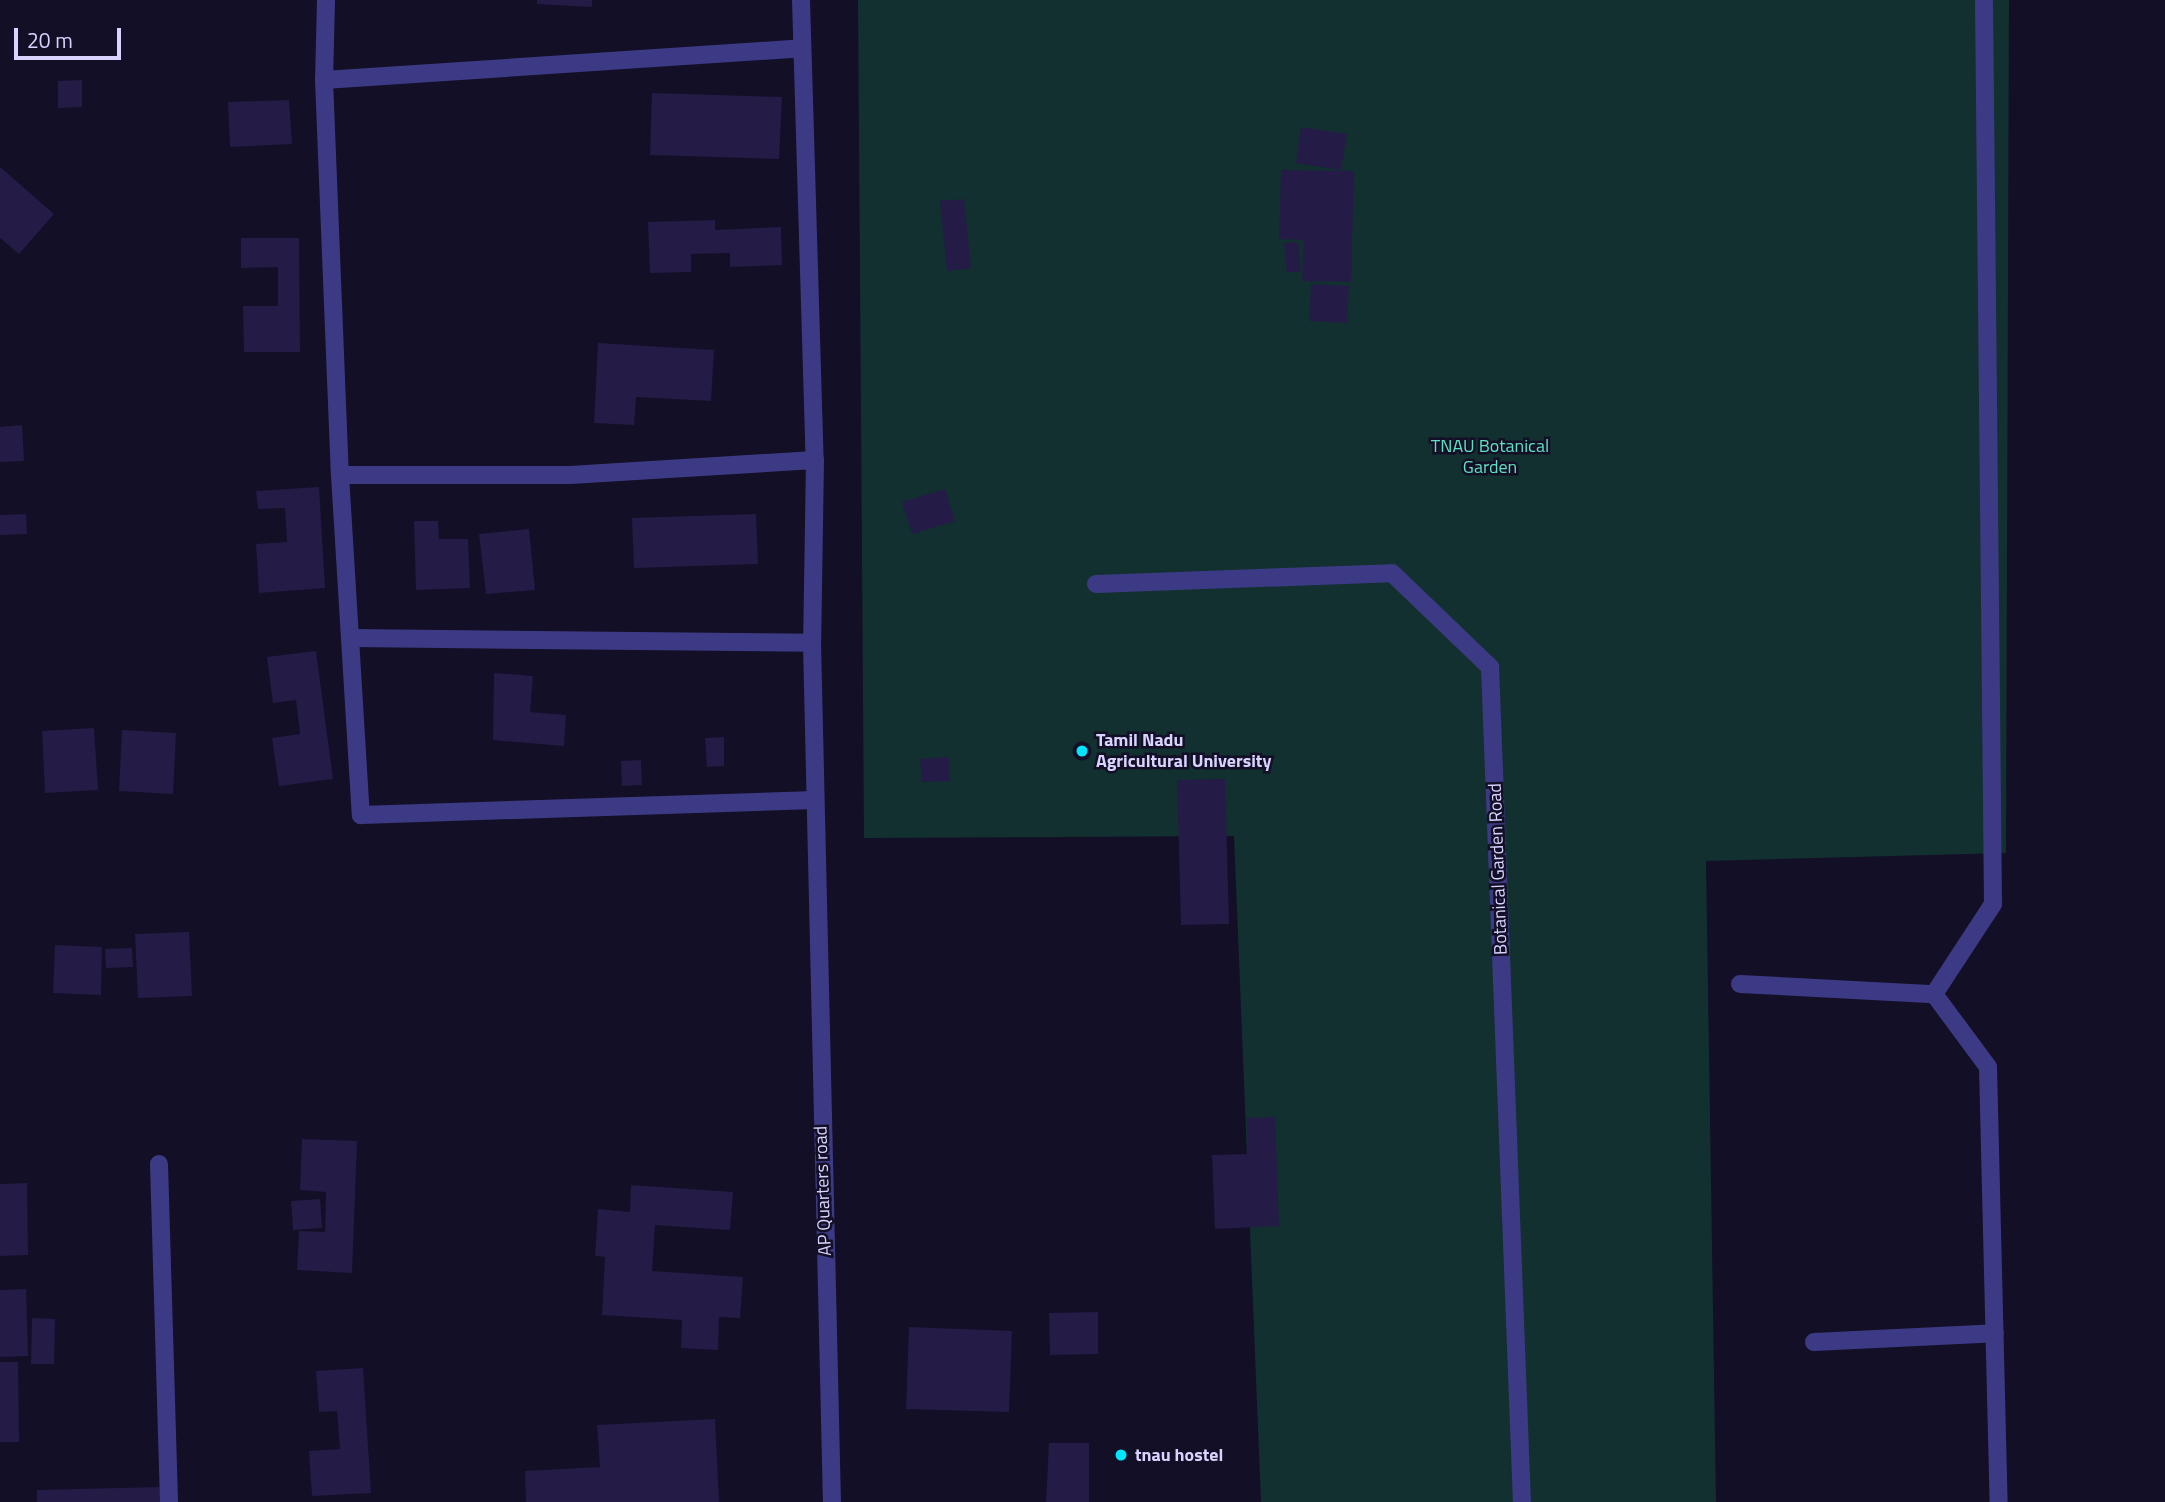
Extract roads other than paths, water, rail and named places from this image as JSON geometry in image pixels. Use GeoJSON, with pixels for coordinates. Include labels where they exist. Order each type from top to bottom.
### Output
{"type":"FeatureCollection","features":[{"type":"Feature","properties":{"kind":"street"},"geometry":{"type":"LineString","coordinates":[[326,0],[324,80],[340,475],[361,815],[815,800]]}},
{"type":"Feature","properties":{"kind":"street","name":"AP Quarters road"},"geometry":{"type":"LineString","coordinates":[[801,0],[815,460],[812,643],[832,1502]]}},
{"type":"Feature","properties":{"kind":"street"},"geometry":{"type":"LineString","coordinates":[[1934,994],[1993,904],[1984,0]]}},
{"type":"Feature","properties":{"kind":"street"},"geometry":{"type":"LineString","coordinates":[[324,80],[802,48]]}},
{"type":"Feature","properties":{"kind":"street"},"geometry":{"type":"LineString","coordinates":[[340,475],[570,475],[815,460]]}},
{"type":"Feature","properties":{"kind":"street","name":"Botanical Garden Road"},"geometry":{"type":"LineString","coordinates":[[1096,584],[1392,573],[1490,667],[1522,1502]]}},
{"type":"Feature","properties":{"kind":"street"},"geometry":{"type":"LineString","coordinates":[[351,638],[812,643]]}},
{"type":"Feature","properties":{"kind":"street"},"geometry":{"type":"LineString","coordinates":[[1740,984],[1934,994]]}},
{"type":"Feature","properties":{"kind":"street"},"geometry":{"type":"LineString","coordinates":[[1934,994],[1988,1067],[1999,1502]]}},
{"type":"Feature","properties":{"kind":"street"},"geometry":{"type":"LineString","coordinates":[[159,1164],[169,1502]]}},
{"type":"Feature","properties":{"kind":"street"},"geometry":{"type":"LineString","coordinates":[[1814,1342],[1995,1333]]}},
{"type":"Feature","properties":{"kind":"place","name":"Tamil Nadu Agricultural University"},"geometry":{"type":"Point","coordinates":[1082,751]}},
{"type":"Feature","properties":{"kind":"place","name":"tnau hostel"},"geometry":{"type":"Point","coordinates":[1121,1455]}},
{"type":"Feature","properties":{"kind":"park label","name":"TNAU Botanical Garden"},"geometry":{"type":"Point","coordinates":[1490,457]}}]}
